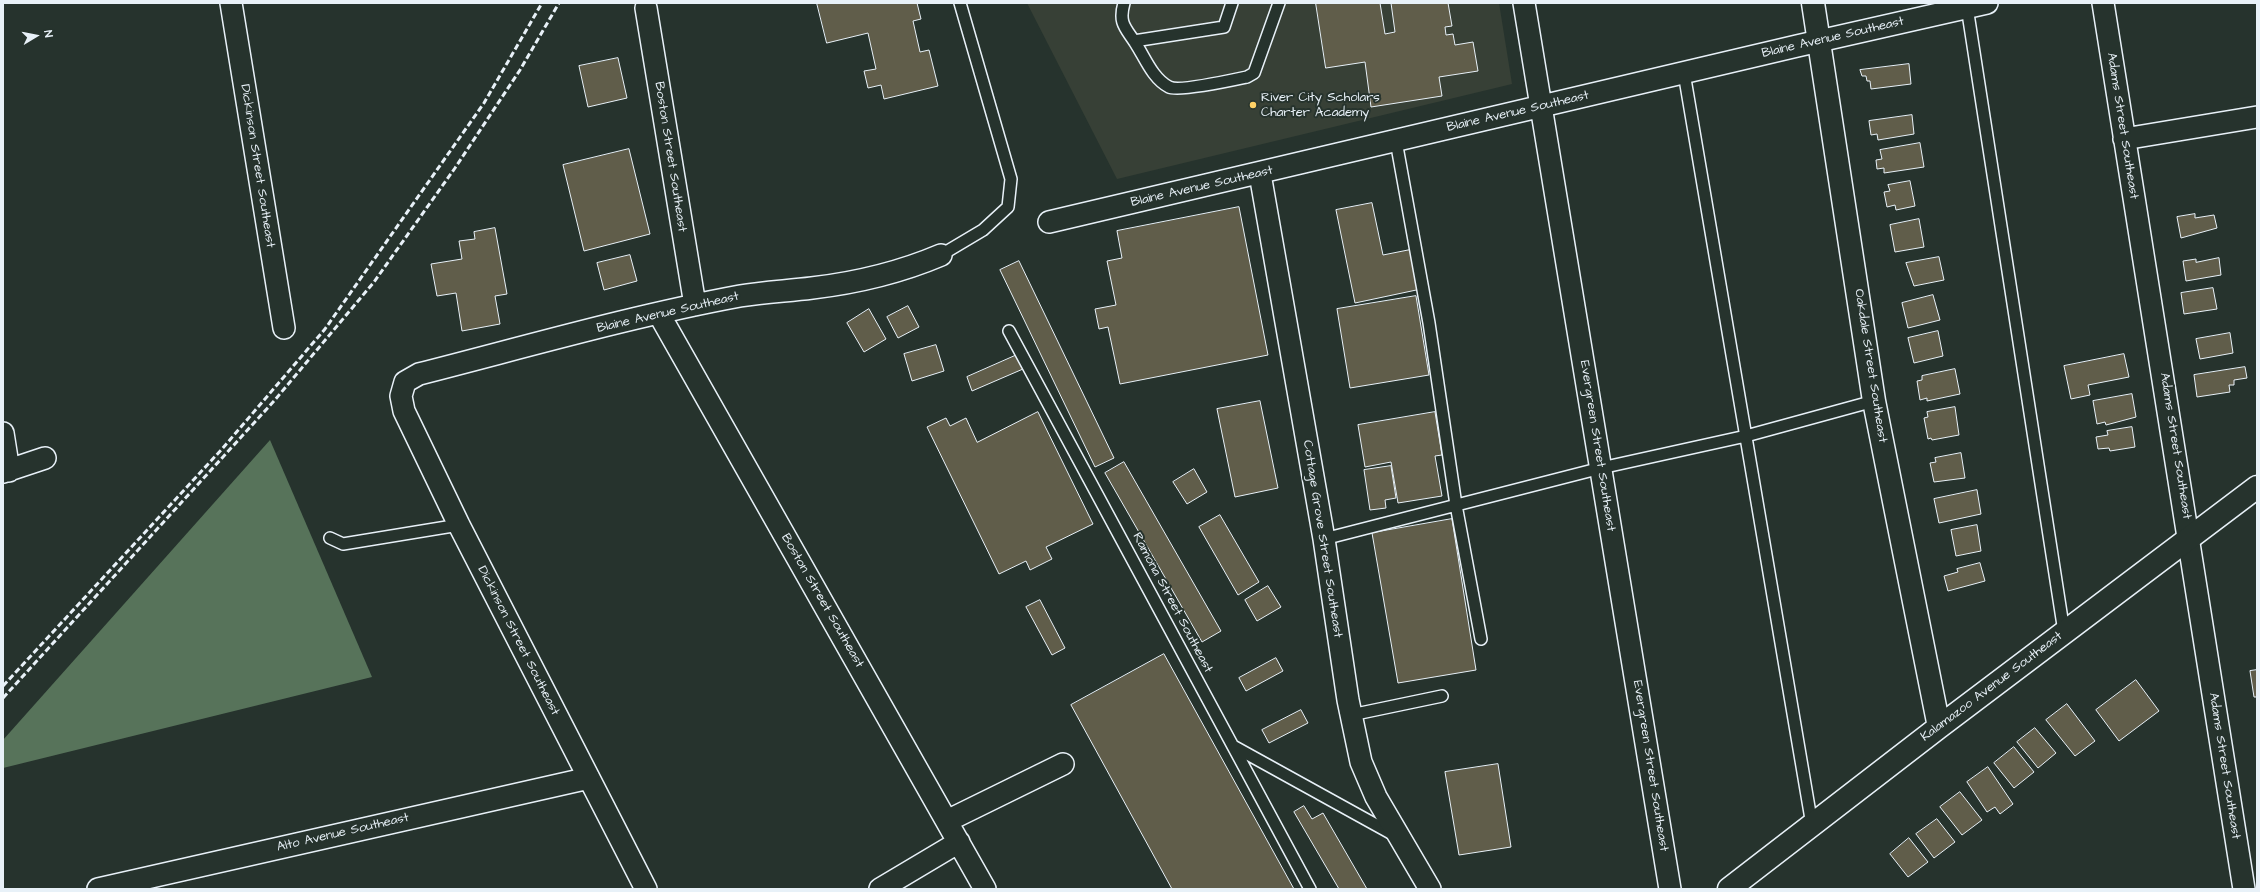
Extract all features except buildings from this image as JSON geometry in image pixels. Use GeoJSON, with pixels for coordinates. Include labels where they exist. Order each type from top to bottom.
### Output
{"type":"FeatureCollection","features":[{"type":"Feature","properties":{"kind":"street","name":"Dickinson Street Southeast"},"geometry":{"type":"LineString","coordinates":[[231,3],[284,328]]}},
{"type":"Feature","properties":{"kind":"street","name":"Evergreen Street Southeast"},"geometry":{"type":"LineString","coordinates":[[1524,3],[1670,889]]}},
{"type":"Feature","properties":{"kind":"street","name":"Oakdale Street Southeast"},"geometry":{"type":"LineString","coordinates":[[1813,3],[1874,401],[1939,727]]}},
{"type":"Feature","properties":{"kind":"street","name":"Blaine Avenue Southeast"},"geometry":{"type":"LineString","coordinates":[[1049,222],[1260,174],[1541,106],[1987,3]]}},
{"type":"Feature","properties":{"kind":"street","name":"Adams Street Southeast"},"geometry":{"type":"LineString","coordinates":[[2103,3],[2244,889]]}},
{"type":"Feature","properties":{"kind":"street","name":"Boston Street Southeast"},"geometry":{"type":"LineString","coordinates":[[646,8],[695,305]]}},
{"type":"Feature","properties":{"kind":"street"},"geometry":{"type":"LineString","coordinates":[[2124,139],[2257,117]]}},
{"type":"Feature","properties":{"kind":"street","name":"Cottage Grove Street Southeast"},"geometry":{"type":"LineString","coordinates":[[1260,174],[1324,539],[1351,715],[1361,762],[1376,797],[1430,889]]}},
{"type":"Feature","properties":{"kind":"street","name":"Blaine Avenue Southeast"},"geometry":{"type":"LineString","coordinates":[[402,389],[405,382],[419,374],[695,305],[741,296],[814,288],[856,280],[889,272],[941,255]]}},
{"type":"Feature","properties":{"kind":"street","name":"Boston Street Southeast"},"geometry":{"type":"LineString","coordinates":[[659,314],[985,889]]}},
{"type":"Feature","properties":{"kind":"street","name":"Dickinson Street Southeast"},"geometry":{"type":"LineString","coordinates":[[402,389],[401,404],[459,525],[646,889]]}},
{"type":"Feature","properties":{"kind":"street"},"geometry":{"type":"LineString","coordinates":[[3,433],[6,472],[45,458]]}},
{"type":"Feature","properties":{"kind":"street","name":"Kalamazoo Avenue Southeast"},"geometry":{"type":"LineString","coordinates":[[1729,889],[1939,727],[2257,486]]}},
{"type":"Feature","properties":{"kind":"street"},"geometry":{"type":"LineString","coordinates":[[947,821],[1063,764]]}},
{"type":"Feature","properties":{"kind":"street","name":"Alto Avenue Southeast"},"geometry":{"type":"LineString","coordinates":[[98,889],[589,778]]}},
{"type":"Feature","properties":{"kind":"street"},"geometry":{"type":"LineString","coordinates":[[880,889],[959,842]]}},
{"type":"Feature","properties":{"kind":"lane"},"geometry":{"type":"LineString","coordinates":[[941,255],[983,230],[1008,207],[1011,179],[960,3]]}},
{"type":"Feature","properties":{"kind":"lane"},"geometry":{"type":"LineString","coordinates":[[1124,3],[1121,14],[1123,26],[1157,77],[1170,88],[1182,89],[1247,77],[1254,73],[1279,3]]}},
{"type":"Feature","properties":{"kind":"lane"},"geometry":{"type":"LineString","coordinates":[[1134,41],[1224,27],[1232,3]]}},
{"type":"Feature","properties":{"kind":"lane"},"geometry":{"type":"LineString","coordinates":[[1967,8],[2064,632]]}},
{"type":"Feature","properties":{"kind":"lane"},"geometry":{"type":"LineString","coordinates":[[1684,73],[1812,825]]}},
{"type":"Feature","properties":{"kind":"lane"},"geometry":{"type":"LineString","coordinates":[[1396,141],[1430,323],[1456,505],[1481,640]]}},
{"type":"Feature","properties":{"kind":"lane","name":"Ramona Street Southeast"},"geometry":{"type":"LineString","coordinates":[[1009,331],[1310,889]]}},
{"type":"Feature","properties":{"kind":"lane"},"geometry":{"type":"LineString","coordinates":[[1324,539],[1600,468],[1746,436],[1874,401]]}},
{"type":"Feature","properties":{"kind":"lane"},"geometry":{"type":"LineString","coordinates":[[330,538],[343,544],[459,525]]}},
{"type":"Feature","properties":{"kind":"lane"},"geometry":{"type":"LineString","coordinates":[[1351,715],[1442,696]]}},
{"type":"Feature","properties":{"kind":"lane"},"geometry":{"type":"LineString","coordinates":[[1233,746],[1401,839]]}},
{"type":"Feature","properties":{"kind":"shaded area","name":"River City Scholars Charter Academy"},"geometry":{"type":"Polygon","coordinates":[[[1027,3],[1499,3],[1512,84],[1117,179],[1027,3]]]}},
{"type":"Feature","properties":{"kind":"green space"},"geometry":{"type":"Polygon","coordinates":[[[270,440],[372,677],[3,768],[3,740],[270,440]]]}},
{"type":"Feature","properties":{"kind":"railway"},"geometry":{"type":"LineString","coordinates":[[3,686],[222,449],[325,329],[484,103],[542,3]]}},
{"type":"Feature","properties":{"kind":"railway"},"geometry":{"type":"LineString","coordinates":[[3,698],[274,401],[374,282],[455,168],[520,70],[559,3]]}},
{"type":"Feature","properties":{"kind":"place","name":"River City Scholars Charter Academy"},"geometry":{"type":"Point","coordinates":[1253,105]}}]}
